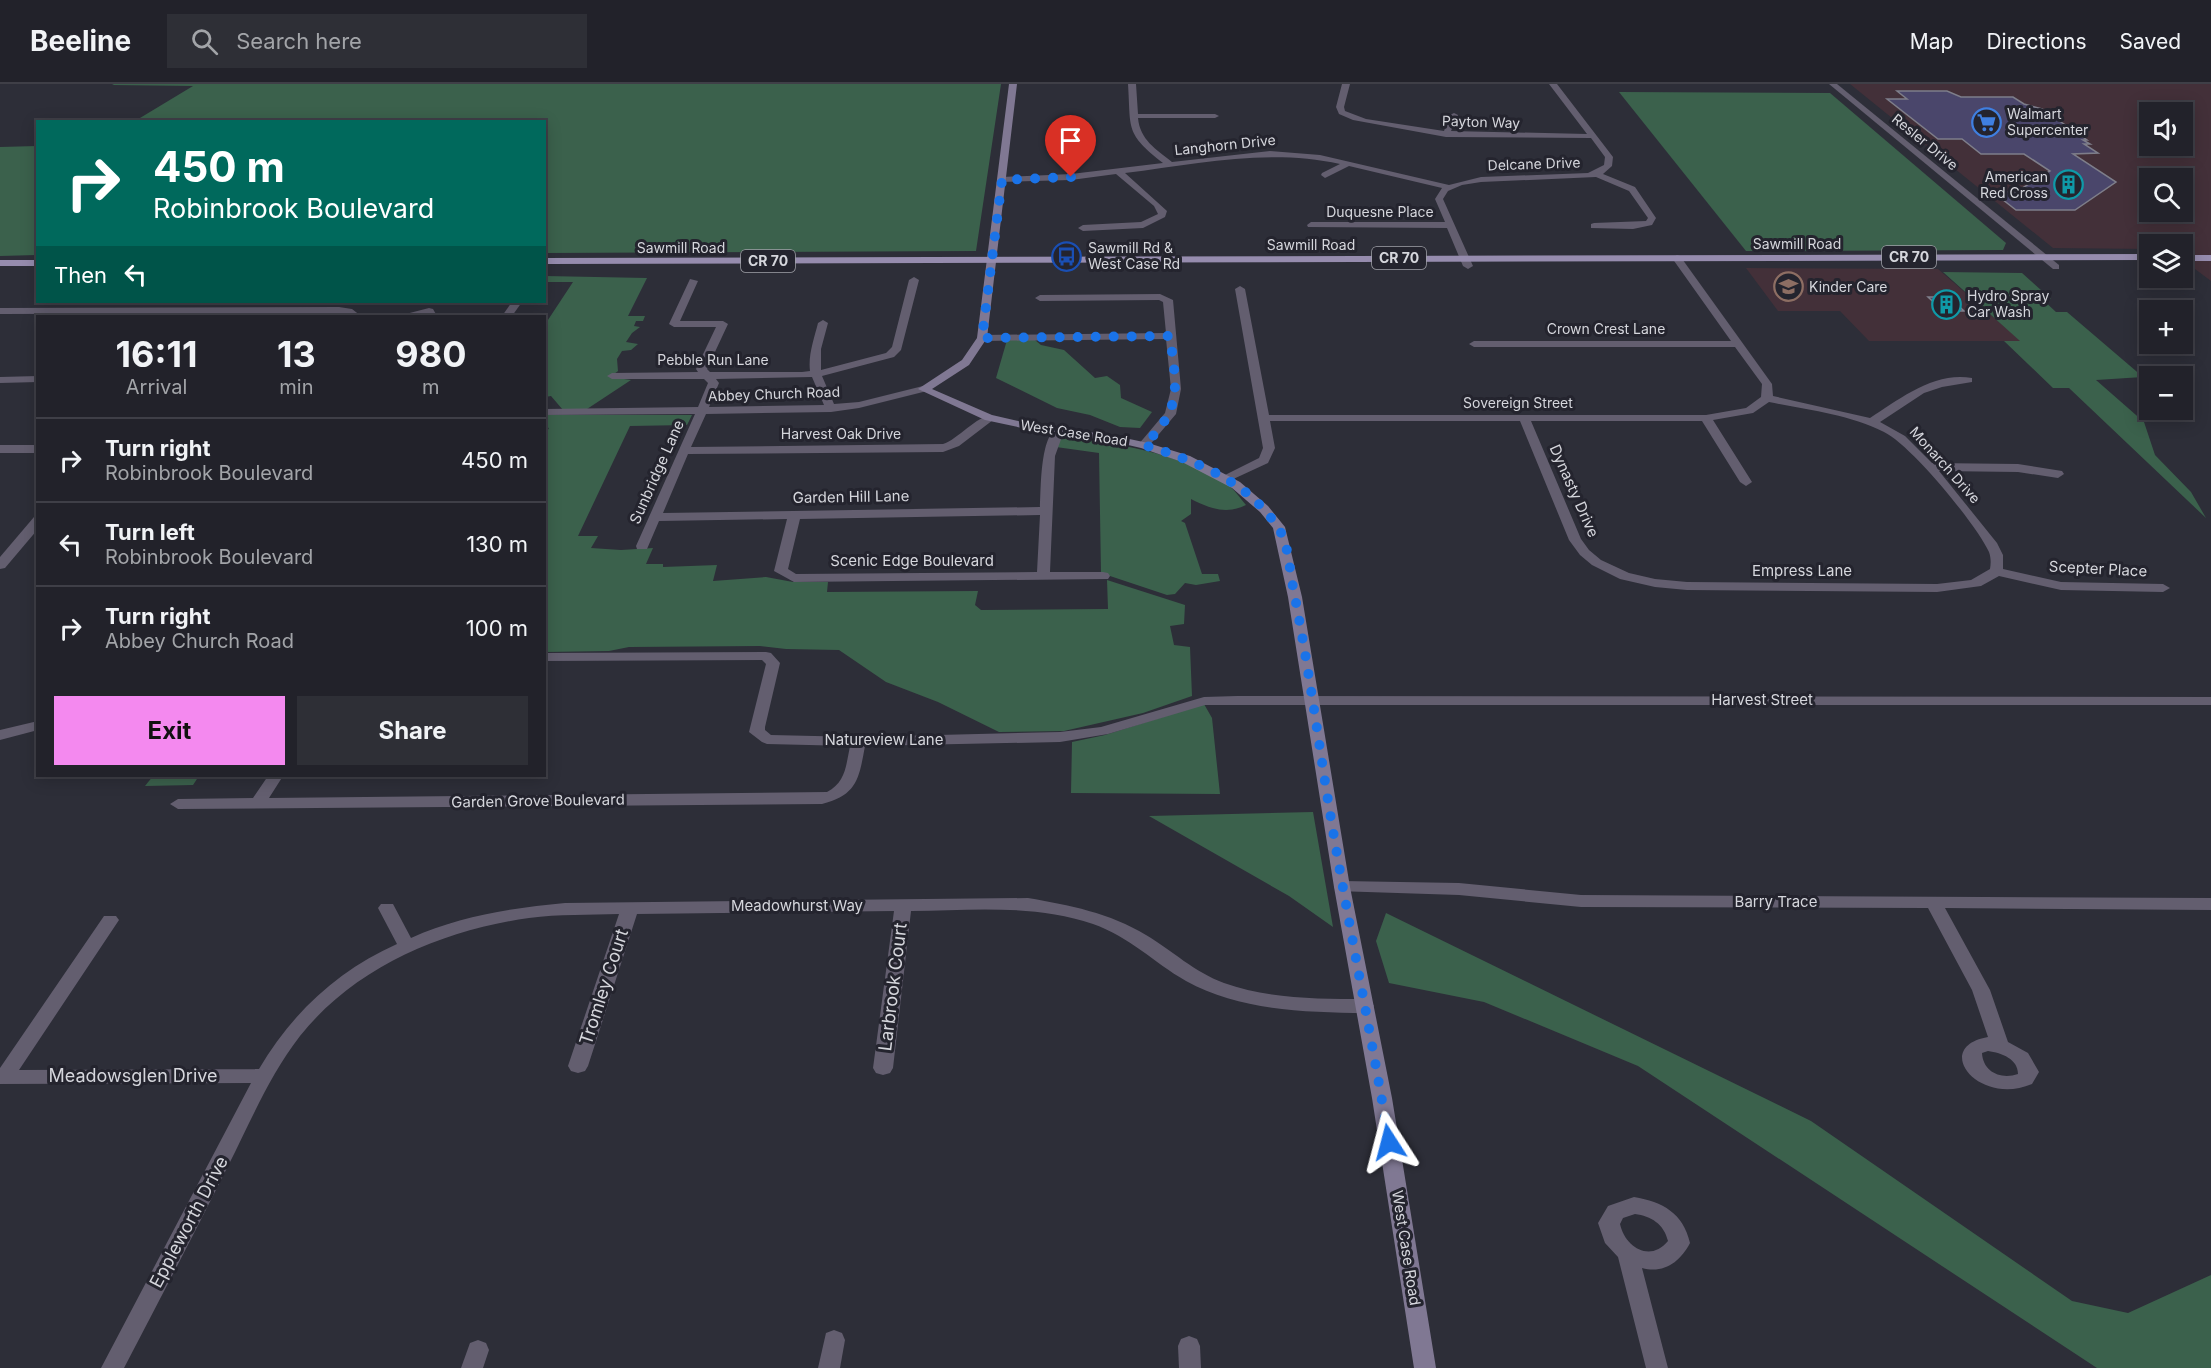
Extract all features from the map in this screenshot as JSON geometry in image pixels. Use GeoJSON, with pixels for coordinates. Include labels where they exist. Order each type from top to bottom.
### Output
{"type":"FeatureCollection","features":[{"type":"Feature","properties":{"kind":"main road"},"geometry":{"type":"LineString","coordinates":[[992,263],[1013,84]]}},
{"type":"Feature","properties":{"kind":"main road","name":"Sawmill Road"},"geometry":{"type":"LineString","coordinates":[[1679,262],[2139,257]]}},
{"type":"Feature","properties":{"kind":"main road"},"geometry":{"type":"LineString","coordinates":[[2193,258],[2211,258]]}},
{"type":"Feature","properties":{"kind":"main road","name":"Sawmill Road"},"geometry":{"type":"LineString","coordinates":[[546,261],[1679,262],[2139,267]]}},
{"type":"Feature","properties":{"kind":"main road"},"geometry":{"type":"LineString","coordinates":[[0,263],[36,263]]}},
{"type":"Feature","properties":{"kind":"main road","name":"Sawmill Road"},"geometry":{"type":"LineString","coordinates":[[546,269],[992,263]]}},
{"type":"Feature","properties":{"kind":"main road","name":"Abbey Church Road"},"geometry":{"type":"LineString","coordinates":[[923,389],[970,359],[982,338],[992,263]]}},
{"type":"Feature","properties":{"kind":"main road"},"geometry":{"type":"LineString","coordinates":[[2193,267],[2211,267]]}},
{"type":"Feature","properties":{"kind":"main road"},"geometry":{"type":"LineString","coordinates":[[0,271],[36,270]]}},
{"type":"Feature","properties":{"kind":"main road","name":"West Case Road"},"geometry":{"type":"LineString","coordinates":[[923,389],[990,418],[1144,445],[1186,459],[1225,478],[1264,509],[1279,527],[1313,700],[1342,887],[1365,1006],[1425,1368]]}},
{"type":"Feature","properties":{"kind":"street"},"geometry":{"type":"LineString","coordinates":[[1132,84],[1135,131],[1138,138],[1169,164]]}},
{"type":"Feature","properties":{"kind":"street","name":"Payton Way"},"geometry":{"type":"LineString","coordinates":[[1346,84],[1340,107],[1342,112],[1370,121],[1446,135],[1593,136]]}},
{"type":"Feature","properties":{"kind":"street","name":"Delcane Drive"},"geometry":{"type":"LineString","coordinates":[[1448,187],[1476,179],[1568,178],[1597,174],[1608,166],[1610,162],[1593,136],[1553,84]]}},
{"type":"Feature","properties":{"kind":"street","name":"Resler Drive"},"geometry":{"type":"LineString","coordinates":[[1833,84],[2056,267]]}},
{"type":"Feature","properties":{"kind":"street"},"geometry":{"type":"LineString","coordinates":[[1446,135],[1454,114]]}},
{"type":"Feature","properties":{"kind":"street"},"geometry":{"type":"LineString","coordinates":[[1134,116],[1215,116]]}},
{"type":"Feature","properties":{"kind":"street","name":"Langhorn Drive"},"geometry":{"type":"LineString","coordinates":[[1002,180],[1045,179],[1270,153],[1311,155],[1448,187]]}},
{"type":"Feature","properties":{"kind":"street"},"geometry":{"type":"LineString","coordinates":[[1325,175],[1349,163]]}},
{"type":"Feature","properties":{"kind":"street"},"geometry":{"type":"LineString","coordinates":[[1083,228],[1143,225],[1162,215],[1163,211],[1157,204],[1117,171]]}},
{"type":"Feature","properties":{"kind":"street"},"geometry":{"type":"LineString","coordinates":[[1594,226],[1639,225],[1652,220],[1652,215],[1632,189],[1597,174]]}},
{"type":"Feature","properties":{"kind":"street"},"geometry":{"type":"LineString","coordinates":[[1448,187],[1439,196],[1449,225],[1467,262]]}},
{"type":"Feature","properties":{"kind":"street","name":"Duquesne Place"},"geometry":{"type":"LineString","coordinates":[[1311,225],[1449,225]]}},
{"type":"Feature","properties":{"kind":"street"},"geometry":{"type":"LineString","coordinates":[[1679,262],[1767,384],[1767,398]]}},
{"type":"Feature","properties":{"kind":"street","name":"Pebble Run Lane"},"geometry":{"type":"LineString","coordinates":[[612,376],[814,373],[852,366],[895,351],[914,280]]}},
{"type":"Feature","properties":{"kind":"street"},"geometry":{"type":"LineString","coordinates":[[693,281],[674,324],[723,324],[701,369],[705,375]]}},
{"type":"Feature","properties":{"kind":"street"},"geometry":{"type":"LineString","coordinates":[[1225,478],[1256,464],[1268,454],[1269,448],[1240,289]]}},
{"type":"Feature","properties":{"kind":"street"},"geometry":{"type":"LineString","coordinates":[[1040,298],[1167,299],[1176,388],[1174,402],[1170,414],[1144,445]]}},
{"type":"Feature","properties":{"kind":"street"},"geometry":{"type":"LineString","coordinates":[[311,310],[327,315]]}},
{"type":"Feature","properties":{"kind":"street"},"geometry":{"type":"LineString","coordinates":[[0,311],[339,310],[348,311],[354,315]]}},
{"type":"Feature","properties":{"kind":"street"},"geometry":{"type":"LineString","coordinates":[[195,315],[211,311]]}},
{"type":"Feature","properties":{"kind":"street"},"geometry":{"type":"LineString","coordinates":[[408,315],[429,311],[431,315]]}},
{"type":"Feature","properties":{"kind":"street"},"geometry":{"type":"LineString","coordinates":[[823,323],[813,361],[814,373],[831,409]]}},
{"type":"Feature","properties":{"kind":"street"},"geometry":{"type":"LineString","coordinates":[[982,338],[1170,336]]}},
{"type":"Feature","properties":{"kind":"street","name":"Crown Crest Lane"},"geometry":{"type":"LineString","coordinates":[[1474,344],[1739,344]]}},
{"type":"Feature","properties":{"kind":"street","name":"Sunbridge Lane"},"geometry":{"type":"LineString","coordinates":[[642,546],[714,383],[705,375]]}},
{"type":"Feature","properties":{"kind":"street"},"geometry":{"type":"LineString","coordinates":[[0,380],[36,380]]}},
{"type":"Feature","properties":{"kind":"street"},"geometry":{"type":"LineString","coordinates":[[1872,422],[1920,391],[1940,384],[1968,381]]}},
{"type":"Feature","properties":{"kind":"street","name":"Abbey Church Road"},"geometry":{"type":"LineString","coordinates":[[546,412],[831,409],[859,405],[923,389]]}},
{"type":"Feature","properties":{"kind":"street","name":"Sovereign Street"},"geometry":{"type":"LineString","coordinates":[[1264,418],[1706,418],[1749,411],[1767,398]]}},
{"type":"Feature","properties":{"kind":"street","name":"Monarch Drive"},"geometry":{"type":"LineString","coordinates":[[1767,398],[1872,422],[1898,435],[1929,467],[1992,545],[1997,554],[1996,571]]}},
{"type":"Feature","properties":{"kind":"street","name":"Harvest Oak Drive"},"geometry":{"type":"LineString","coordinates":[[682,451],[944,448],[956,445],[971,430],[990,418]]}},
{"type":"Feature","properties":{"kind":"street","name":"Dynasty Drive"},"geometry":{"type":"LineString","coordinates":[[1524,418],[1575,540],[1585,554],[1605,568]]}},
{"type":"Feature","properties":{"kind":"street"},"geometry":{"type":"LineString","coordinates":[[1706,418],[1746,482]]}},
{"type":"Feature","properties":{"kind":"street"},"geometry":{"type":"LineString","coordinates":[[1043,576],[1049,456],[1058,431]]}},
{"type":"Feature","properties":{"kind":"street"},"geometry":{"type":"LineString","coordinates":[[0,449],[36,449]]}},
{"type":"Feature","properties":{"kind":"street"},"geometry":{"type":"LineString","coordinates":[[1929,467],[2018,468],[2058,474]]}},
{"type":"Feature","properties":{"kind":"street","name":"Garden Hill Lane"},"geometry":{"type":"LineString","coordinates":[[654,517],[1047,511]]}},
{"type":"Feature","properties":{"kind":"street","name":"Scenic Edge Boulevard"},"geometry":{"type":"LineString","coordinates":[[795,514],[781,566],[781,571],[794,578],[1103,576]]}},
{"type":"Feature","properties":{"kind":"street"},"geometry":{"type":"LineString","coordinates":[[0,565],[36,522]]}},
{"type":"Feature","properties":{"kind":"street","name":"Empress Lane"},"geometry":{"type":"LineString","coordinates":[[1605,568],[1634,579],[1673,585],[1851,588],[1955,586],[1983,580],[1996,571]]}},
{"type":"Feature","properties":{"kind":"street","name":"Scepter Place"},"geometry":{"type":"LineString","coordinates":[[1996,571],[2061,586],[2163,588]]}},
{"type":"Feature","properties":{"kind":"street","name":"Natureview Lane"},"geometry":{"type":"LineString","coordinates":[[546,657],[766,656],[773,663],[757,732],[767,739],[858,742],[1060,737],[1103,731],[1204,701],[1313,700]]}},
{"type":"Feature","properties":{"kind":"street","name":"Harvest Street"},"geometry":{"type":"LineString","coordinates":[[1313,700],[2211,701]]}},
{"type":"Feature","properties":{"kind":"street"},"geometry":{"type":"LineString","coordinates":[[0,735],[36,726]]}},
{"type":"Feature","properties":{"kind":"street","name":"Garden Grove Boulevard"},"geometry":{"type":"LineString","coordinates":[[178,804],[822,799],[838,795],[845,790],[854,765],[858,742]]}},
{"type":"Feature","properties":{"kind":"street"},"geometry":{"type":"LineString","coordinates":[[258,803],[274,777]]}},
{"type":"Feature","properties":{"kind":"street","name":"Barry Trace"},"geometry":{"type":"LineString","coordinates":[[1342,887],[1459,889],[1581,901],[2205,904]]}},
{"type":"Feature","properties":{"kind":"street"},"geometry":{"type":"LineString","coordinates":[[1933,903],[1982,992],[1994,1021],[2000,1046]]}},
{"type":"Feature","properties":{"kind":"street","name":"Meadowhurst Way"},"geometry":{"type":"LineString","coordinates":[[266,1076],[278,1054],[308,1016],[347,981],[407,947],[454,928],[502,914],[535,910],[1017,904],[1060,909],[1094,917],[1142,940],[1196,978],[1226,990],[1276,1003],[1365,1006]]}},
{"type":"Feature","properties":{"kind":"street"},"geometry":{"type":"LineString","coordinates":[[2205,904],[2211,919]]}},
{"type":"Feature","properties":{"kind":"street","name":"Larbrook Court"},"geometry":{"type":"LineString","coordinates":[[883,1068],[903,905]]}},
{"type":"Feature","properties":{"kind":"street"},"geometry":{"type":"LineString","coordinates":[[387,908],[407,947]]}},
{"type":"Feature","properties":{"kind":"street","name":"Tromley Court"},"geometry":{"type":"LineString","coordinates":[[578,1066],[630,908]]}},
{"type":"Feature","properties":{"kind":"street"},"geometry":{"type":"LineString","coordinates":[[2,1077],[110,920]]}},
{"type":"Feature","properties":{"kind":"street","name":"Meadowsglen Drive"},"geometry":{"type":"LineString","coordinates":[[2,1077],[266,1076]]}},
{"type":"Feature","properties":{"kind":"street","name":"Eppleworth Drive"},"geometry":{"type":"LineString","coordinates":[[112,1368],[266,1076]]}},
{"type":"Feature","properties":{"kind":"street"},"geometry":{"type":"LineString","coordinates":[[1628,1254],[1657,1368]]}},
{"type":"Feature","properties":{"kind":"street"},"geometry":{"type":"LineString","coordinates":[[830,1368],[834,1340]]}},
{"type":"Feature","properties":{"kind":"shaded area"},"geometry":{"type":"Polygon","coordinates":[[[1850,84],[2211,84],[2211,281],[2193,268],[2193,234],[2139,234],[2139,249],[2053,248],[1850,84]]]}},
{"type":"Feature","properties":{"kind":"shaded area"},"geometry":{"type":"Polygon","coordinates":[[[1746,268],[1938,269],[2021,341],[1869,341],[1840,311],[1778,311],[1746,268]]]}},
{"type":"Feature","properties":{"kind":"green space"},"geometry":{"type":"Polygon","coordinates":[[[1001,84],[976,251],[546,253],[546,120],[137,120],[193,86],[112,85],[1001,84]]]}},
{"type":"Feature","properties":{"kind":"green space"},"geometry":{"type":"Polygon","coordinates":[[[1619,92],[1830,93],[2006,243],[2003,250],[1746,251],[1619,92]]]}},
{"type":"Feature","properties":{"kind":"green space"},"geometry":{"type":"Polygon","coordinates":[[[36,146],[36,255],[0,256],[0,147],[36,146]]]}},
{"type":"Feature","properties":{"kind":"green space"},"geometry":{"type":"Polygon","coordinates":[[[1943,272],[2022,273],[2051,299],[2042,299],[2056,312],[2067,312],[2139,374],[2139,377],[2096,380],[2144,422],[2155,455],[2191,492],[2206,518],[2069,388],[2053,388],[2004,341],[2020,341],[1943,272]]]}},
{"type":"Feature","properties":{"kind":"green space"},"geometry":{"type":"Polygon","coordinates":[[[546,276],[647,278],[628,316],[645,316],[643,321],[636,321],[634,326],[640,327],[626,342],[638,344],[631,350],[622,351],[617,359],[618,371],[610,377],[631,380],[587,409],[563,410],[551,396],[546,397],[546,323],[573,282],[546,282],[546,276]]]}},
{"type":"Feature","properties":{"kind":"green space"},"geometry":{"type":"Polygon","coordinates":[[[1007,340],[1035,340],[1041,345],[1064,350],[1095,378],[1107,376],[1120,385],[1121,398],[1152,412],[1140,428],[1120,427],[1090,415],[1057,408],[996,378],[1007,340]]]}},
{"type":"Feature","properties":{"kind":"green space"},"geometry":{"type":"Polygon","coordinates":[[[546,415],[692,415],[687,425],[630,426],[578,536],[598,536],[591,548],[621,550],[653,548],[646,564],[663,564],[663,567],[717,565],[713,581],[766,577],[793,582],[828,582],[827,592],[978,591],[975,605],[981,610],[1108,609],[1107,580],[1185,605],[1184,624],[1170,626],[1174,645],[1190,647],[1192,696],[1143,713],[1064,731],[999,732],[938,702],[886,682],[839,650],[760,646],[629,647],[609,651],[546,652],[546,433],[549,428],[546,427],[546,415]]]}},
{"type":"Feature","properties":{"kind":"green space"},"geometry":{"type":"Polygon","coordinates":[[[1059,437],[1124,446],[1167,457],[1208,473],[1230,486],[1246,505],[1225,510],[1191,499],[1191,514],[1181,521],[1185,523],[1202,574],[1218,574],[1220,581],[1196,585],[1185,583],[1175,594],[1167,595],[1101,573],[1099,453],[1056,447],[1059,437]]]}},
{"type":"Feature","properties":{"kind":"green space"},"geometry":{"type":"Polygon","coordinates":[[[1204,704],[1212,718],[1220,794],[1071,793],[1072,742],[1105,735],[1204,704]]]}},
{"type":"Feature","properties":{"kind":"green space"},"geometry":{"type":"Polygon","coordinates":[[[152,777],[198,777],[193,785],[145,786],[152,777]]]}},
{"type":"Feature","properties":{"kind":"green space"},"geometry":{"type":"Polygon","coordinates":[[[1313,812],[1333,927],[1289,896],[1149,816],[1313,812]]]}},
{"type":"Feature","properties":{"kind":"green space"},"geometry":{"type":"Polygon","coordinates":[[[1386,913],[1811,1121],[2072,1301],[2128,1313],[2211,1275],[2211,1368],[2097,1368],[1638,1066],[1484,1002],[1389,983],[1376,941],[1386,913]]]}},
{"type":"Feature","properties":{"kind":"building","name":"Walmart Supercenter"},"geometry":{"type":"Polygon","coordinates":[[[1897,91],[1947,91],[1961,97],[2013,97],[2024,104],[2042,109],[2087,140],[2083,140],[2090,144],[2084,144],[2098,153],[2073,154],[2116,182],[2075,210],[2016,210],[1993,192],[2016,192],[2050,171],[2024,154],[1981,154],[1962,139],[1938,139],[1887,99],[1907,99],[1897,91]]]}},
{"type":"Feature","properties":{"kind":"building","name":"Hydro Spray Car Wash"},"geometry":{"type":"Polygon","coordinates":[[[1928,297],[1949,297],[1964,311],[1943,311],[1928,297]]]}},
{"type":"Feature","properties":{"kind":"place","name":"Walmart Supercenter"},"geometry":{"type":"Point","coordinates":[1986,122]}},
{"type":"Feature","properties":{"kind":"place","name":"American Red Cross"},"geometry":{"type":"Point","coordinates":[2069,185]}},
{"type":"Feature","properties":{"kind":"place","name":"Sawmill Rd & West Case Rd"},"geometry":{"type":"Point","coordinates":[1067,256]}},
{"type":"Feature","properties":{"kind":"place","name":"Kinder Care"},"geometry":{"type":"Point","coordinates":[1788,287]}},
{"type":"Feature","properties":{"kind":"place","name":"Hydro Spray Car Wash"},"geometry":{"type":"Point","coordinates":[1946,304]}},
{"type":"Feature","properties":{"kind":"route"},"geometry":{"type":"LineString","coordinates":[[1071,177],[1002,180],[982,338],[1170,336],[1176,388],[1174,402],[1170,414],[1144,445],[1186,459],[1225,478],[1247,493],[1279,527],[1298,615],[1342,887],[1389,1142]]}}]}
